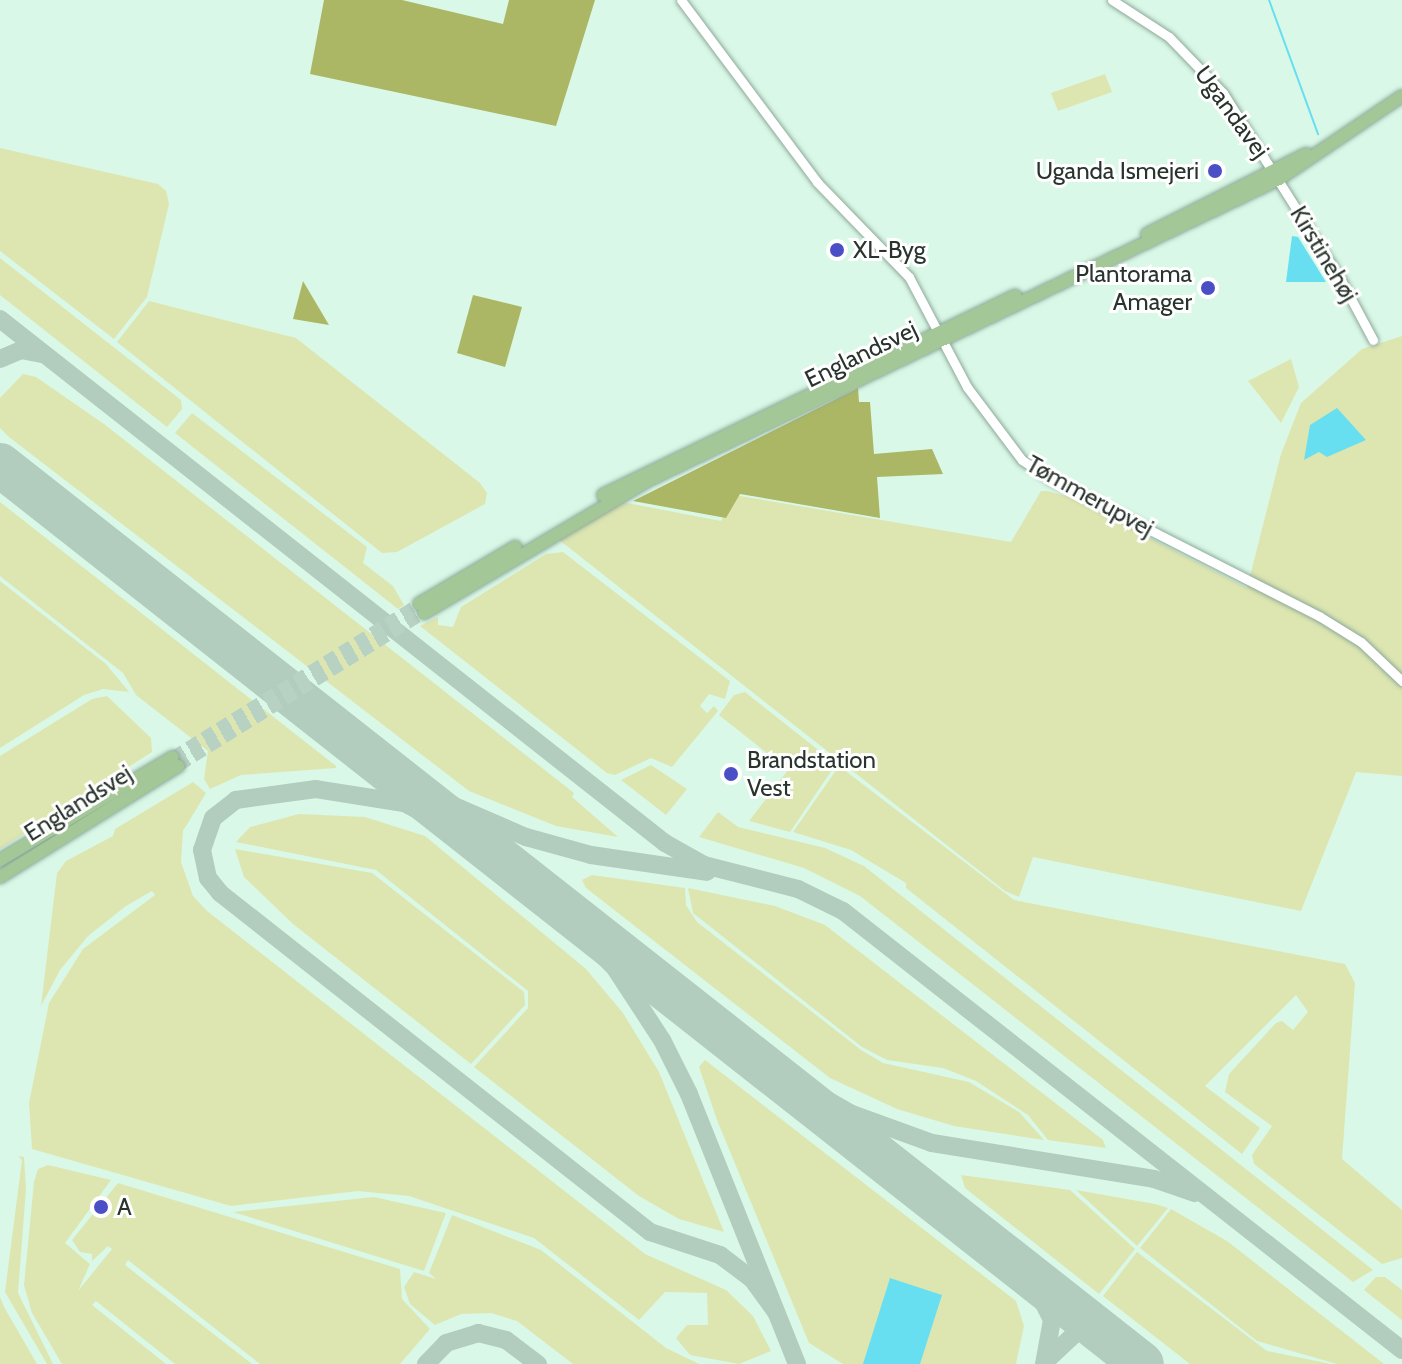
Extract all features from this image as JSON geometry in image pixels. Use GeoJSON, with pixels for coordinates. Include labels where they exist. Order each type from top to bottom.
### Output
{"type":"FeatureCollection","features":[{"type":"Feature","properties":{"kind":"main road","name":"Englandsvej"},"geometry":{"type":"LineString","coordinates":[[422,608],[643,472],[938,337],[1276,174],[1402,96]]}},
{"type":"Feature","properties":{"kind":"main road","name":"Englandsvej"},"geometry":{"type":"LineString","coordinates":[[0,860],[175,762],[0,877]]}},
{"type":"Feature","properties":{"kind":"street","name":"Tømmerupvej"},"geometry":{"type":"LineString","coordinates":[[681,0],[817,182],[897,262],[986,416],[1022,460],[1052,480],[1319,616],[1361,642],[1402,681]]}},
{"type":"Feature","properties":{"kind":"street","name":"Ugandavej"},"geometry":{"type":"LineString","coordinates":[[1112,0],[1158,29],[1206,72],[1276,174]]}},
{"type":"Feature","properties":{"kind":"street","name":"Kirstinehøj"},"geometry":{"type":"LineString","coordinates":[[1276,174],[1373,340]]}},
{"type":"Feature","properties":{"kind":"green space"},"geometry":{"type":"Polygon","coordinates":[[[324,0],[402,0],[503,24],[509,0],[595,0],[556,126],[310,74],[324,0]]]}},
{"type":"Feature","properties":{"kind":"green space"},"geometry":{"type":"Polygon","coordinates":[[[1105,74],[1112,92],[1058,111],[1051,93],[1105,74]]]}},
{"type":"Feature","properties":{"kind":"green space"},"geometry":{"type":"Polygon","coordinates":[[[0,148],[158,184],[166,191],[169,204],[147,297],[114,339],[0,251],[0,148]]]}},
{"type":"Feature","properties":{"kind":"green space"},"geometry":{"type":"Polygon","coordinates":[[[0,258],[181,400],[182,409],[167,427],[0,295],[0,258]]]}},
{"type":"Feature","properties":{"kind":"green space"},"geometry":{"type":"Polygon","coordinates":[[[303,281],[329,325],[293,319],[303,281]]]}},
{"type":"Feature","properties":{"kind":"green space"},"geometry":{"type":"Polygon","coordinates":[[[473,295],[522,307],[505,367],[457,353],[473,295]]]}},
{"type":"Feature","properties":{"kind":"green space"},"geometry":{"type":"Polygon","coordinates":[[[149,301],[296,338],[480,483],[487,493],[485,504],[397,552],[382,553],[117,342],[149,301]]]}},
{"type":"Feature","properties":{"kind":"green space"},"geometry":{"type":"Polygon","coordinates":[[[1402,336],[1402,776],[1356,772],[1301,911],[1033,857],[1019,897],[1005,891],[558,539],[622,502],[721,521],[734,495],[1011,542],[1041,491],[1047,491],[1070,497],[1247,588],[1281,454],[1301,403],[1362,349],[1402,336]]]}},
{"type":"Feature","properties":{"kind":"green space"},"geometry":{"type":"Polygon","coordinates":[[[1291,359],[1299,387],[1281,423],[1248,381],[1291,359]]]}},
{"type":"Feature","properties":{"kind":"green space"},"geometry":{"type":"Polygon","coordinates":[[[23,374],[36,377],[104,424],[574,793],[572,797],[618,837],[556,826],[469,791],[9,437],[0,428],[0,398],[23,374]]]}},
{"type":"Feature","properties":{"kind":"green space"},"geometry":{"type":"Polygon","coordinates":[[[858,388],[859,402],[870,402],[874,454],[932,449],[943,474],[877,477],[880,518],[740,494],[726,518],[633,501],[858,388]]]}},
{"type":"Feature","properties":{"kind":"green space"},"geometry":{"type":"Polygon","coordinates":[[[192,413],[367,547],[363,563],[393,586],[404,605],[398,609],[175,433],[192,413]]]}},
{"type":"Feature","properties":{"kind":"green space"},"geometry":{"type":"Polygon","coordinates":[[[0,502],[336,768],[241,775],[210,789],[204,779],[208,751],[136,695],[123,673],[0,576],[0,502]]]}},
{"type":"Feature","properties":{"kind":"green space"},"geometry":{"type":"Polygon","coordinates":[[[563,552],[730,681],[725,699],[709,694],[700,706],[707,713],[714,706],[718,711],[672,767],[651,758],[615,775],[607,773],[420,626],[438,617],[438,625],[453,627],[461,607],[546,554],[563,552]]]}},
{"type":"Feature","properties":{"kind":"green space"},"geometry":{"type":"Polygon","coordinates":[[[0,581],[106,664],[129,692],[103,689],[84,695],[0,748],[0,581]]]}},
{"type":"Feature","properties":{"kind":"green space"},"geometry":{"type":"Polygon","coordinates":[[[745,692],[836,764],[790,832],[749,821],[788,770],[719,715],[734,695],[745,692]]]}},
{"type":"Feature","properties":{"kind":"green space"},"geometry":{"type":"Polygon","coordinates":[[[107,696],[151,738],[152,752],[0,849],[0,756],[92,699],[107,696]]]}},
{"type":"Feature","properties":{"kind":"green space"},"geometry":{"type":"Polygon","coordinates":[[[651,765],[687,789],[666,815],[621,780],[651,765]]]}},
{"type":"Feature","properties":{"kind":"green space"},"geometry":{"type":"Polygon","coordinates":[[[839,766],[1014,900],[1345,964],[1355,983],[1342,1159],[1402,1210],[1402,1258],[1382,1264],[1254,1164],[1252,1155],[1272,1126],[1225,1092],[1229,1074],[1276,1023],[1282,1021],[1293,1030],[1308,1012],[1296,995],[1205,1086],[1260,1128],[1242,1154],[906,888],[906,883],[851,850],[793,832],[839,766]]]}},
{"type":"Feature","properties":{"kind":"green space"},"geometry":{"type":"Polygon","coordinates":[[[193,782],[206,793],[183,831],[181,862],[193,896],[207,911],[645,1254],[726,1290],[753,1316],[771,1351],[739,1364],[690,1355],[676,1338],[687,1325],[708,1325],[707,1293],[665,1292],[639,1320],[534,1238],[409,1196],[358,1191],[231,1206],[32,1149],[29,1103],[49,1003],[83,949],[155,895],[152,891],[126,906],[88,936],[60,970],[41,1006],[57,873],[66,861],[113,836],[115,829],[193,782]]]}},
{"type":"Feature","properties":{"kind":"green space"},"geometry":{"type":"Polygon","coordinates":[[[718,812],[738,827],[825,848],[864,866],[1373,1270],[1353,1282],[860,896],[804,868],[699,837],[718,812]]]}},
{"type":"Feature","properties":{"kind":"green space"},"geometry":{"type":"Polygon","coordinates":[[[299,814],[365,817],[425,836],[586,969],[623,1013],[659,1072],[724,1232],[679,1219],[639,1196],[474,1067],[528,1008],[528,991],[376,870],[236,842],[250,827],[299,814]]]}},
{"type":"Feature","properties":{"kind":"green space"},"geometry":{"type":"Polygon","coordinates":[[[235,849],[372,873],[524,992],[525,1005],[471,1064],[293,924],[244,877],[235,849]]]}},
{"type":"Feature","properties":{"kind":"green space"},"geometry":{"type":"Polygon","coordinates":[[[592,875],[685,888],[686,905],[697,922],[861,1050],[883,1063],[969,1082],[1019,1112],[1044,1140],[954,1126],[897,1109],[830,1078],[586,888],[582,880],[592,875]]]}},
{"type":"Feature","properties":{"kind":"green space"},"geometry":{"type":"Polygon","coordinates":[[[688,888],[775,906],[825,925],[1103,1140],[1106,1148],[1048,1140],[1028,1115],[976,1081],[943,1068],[887,1060],[862,1047],[693,913],[688,888]]]}},
{"type":"Feature","properties":{"kind":"green space"},"geometry":{"type":"Polygon","coordinates":[[[705,1060],[1016,1301],[1024,1326],[1016,1364],[843,1364],[809,1343],[717,1120],[699,1067],[705,1060]]]}},
{"type":"Feature","properties":{"kind":"green space"},"geometry":{"type":"Polygon","coordinates":[[[18,1156],[24,1157],[26,1189],[18,1293],[53,1364],[47,1364],[5,1292],[22,1160],[18,1156]]]}},
{"type":"Feature","properties":{"kind":"green space"},"geometry":{"type":"Polygon","coordinates":[[[48,1165],[111,1180],[65,1243],[90,1264],[78,1291],[112,1249],[108,1246],[92,1261],[92,1254],[80,1252],[72,1240],[118,1183],[400,1269],[402,1299],[430,1329],[400,1364],[260,1364],[128,1260],[125,1265],[252,1364],[175,1364],[96,1301],[92,1305],[166,1364],[62,1364],[32,1313],[24,1285],[34,1182],[38,1169],[48,1165]]]}},
{"type":"Feature","properties":{"kind":"green space"},"geometry":{"type":"Polygon","coordinates":[[[961,1175],[1070,1190],[1135,1249],[1099,1294],[965,1188],[961,1175]]]}},
{"type":"Feature","properties":{"kind":"green space"},"geometry":{"type":"Polygon","coordinates":[[[1076,1190],[1155,1204],[1168,1208],[1137,1246],[1076,1190]]]}},
{"type":"Feature","properties":{"kind":"green space"},"geometry":{"type":"Polygon","coordinates":[[[374,1197],[446,1213],[424,1271],[233,1212],[374,1197]]]}},
{"type":"Feature","properties":{"kind":"green space"},"geometry":{"type":"Polygon","coordinates":[[[1171,1209],[1227,1241],[1384,1364],[1337,1364],[1257,1341],[1140,1248],[1171,1209]]]}},
{"type":"Feature","properties":{"kind":"green space"},"geometry":{"type":"Polygon","coordinates":[[[452,1215],[541,1250],[666,1348],[699,1364],[573,1364],[517,1321],[491,1313],[461,1314],[435,1325],[410,1304],[404,1287],[414,1272],[436,1279],[429,1273],[452,1215]]]}},
{"type":"Feature","properties":{"kind":"green space"},"geometry":{"type":"Polygon","coordinates":[[[1137,1252],[1267,1351],[1331,1364],[1190,1364],[1103,1296],[1137,1252]]]}},
{"type":"Feature","properties":{"kind":"green space"},"geometry":{"type":"Polygon","coordinates":[[[1376,1277],[1385,1277],[1402,1290],[1402,1320],[1364,1290],[1376,1277]]]}},
{"type":"Feature","properties":{"kind":"green space"},"geometry":{"type":"Polygon","coordinates":[[[0,1297],[4,1307],[37,1364],[0,1364],[0,1297]]]}},
{"type":"Feature","properties":{"kind":"water"},"geometry":{"type":"Polygon","coordinates":[[[1292,236],[1298,237],[1326,282],[1286,282],[1292,236]]]}},
{"type":"Feature","properties":{"kind":"water"},"geometry":{"type":"Polygon","coordinates":[[[1337,408],[1366,440],[1327,457],[1319,452],[1304,460],[1310,425],[1337,408]]]}},
{"type":"Feature","properties":{"kind":"water"},"geometry":{"type":"Polygon","coordinates":[[[890,1278],[942,1295],[920,1364],[863,1364],[890,1278]]]}},
{"type":"Feature","properties":{"kind":"waterway"},"geometry":{"type":"LineString","coordinates":[[1269,0],[1318,134]]}},
{"type":"Feature","properties":{"kind":"taxiway"},"geometry":{"type":"LineString","coordinates":[[0,319],[665,843],[704,865],[798,889],[843,911],[1402,1350]]}},
{"type":"Feature","properties":{"kind":"taxiway"},"geometry":{"type":"LineString","coordinates":[[0,359],[21,350],[42,354]]}},
{"type":"Feature","properties":{"kind":"taxiway"},"geometry":{"type":"LineString","coordinates":[[372,758],[452,805],[526,837],[591,855],[707,872]]}},
{"type":"Feature","properties":{"kind":"taxiway"},"geometry":{"type":"LineString","coordinates":[[480,843],[404,803],[316,789],[236,800],[213,818],[202,850],[208,878],[220,893],[650,1232],[720,1255],[752,1279],[776,1312]]}},
{"type":"Feature","properties":{"kind":"taxiway"},"geometry":{"type":"LineString","coordinates":[[528,881],[615,968],[662,1040],[689,1094],[797,1364]]}},
{"type":"Feature","properties":{"kind":"taxiway"},"geometry":{"type":"LineString","coordinates":[[755,1059],[852,1114],[932,1143],[1154,1179],[1195,1193]]}},
{"type":"Feature","properties":{"kind":"taxiway"},"geometry":{"type":"LineString","coordinates":[[1030,1276],[1052,1320],[1044,1364]]}},
{"type":"Feature","properties":{"kind":"taxiway"},"geometry":{"type":"LineString","coordinates":[[1049,1358],[1078,1331],[1102,1333]]}},
{"type":"Feature","properties":{"kind":"taxiway"},"geometry":{"type":"LineString","coordinates":[[426,1364],[446,1343],[478,1333],[506,1340],[538,1364]]}},
{"type":"Feature","properties":{"kind":"runway"},"geometry":{"type":"LineString","coordinates":[[0,465],[1142,1364]]}},
{"type":"Feature","properties":{"kind":"tunnel"},"geometry":{"type":"LineString","coordinates":[[173,757],[419,604]]}},
{"type":"Feature","properties":{"kind":"tunnel"},"geometry":{"type":"LineString","coordinates":[[178,766],[424,613]]}},
{"type":"Feature","properties":{"kind":"place","name":"Uganda Ismejeri"},"geometry":{"type":"Point","coordinates":[1215,171]}},
{"type":"Feature","properties":{"kind":"place","name":"XL-Byg"},"geometry":{"type":"Point","coordinates":[837,250]}},
{"type":"Feature","properties":{"kind":"place","name":"Plantorama Amager"},"geometry":{"type":"Point","coordinates":[1208,288]}},
{"type":"Feature","properties":{"kind":"place","name":"Brandstation Vest"},"geometry":{"type":"Point","coordinates":[731,774]}},
{"type":"Feature","properties":{"kind":"place","name":"A"},"geometry":{"type":"Point","coordinates":[101,1207]}}]}
